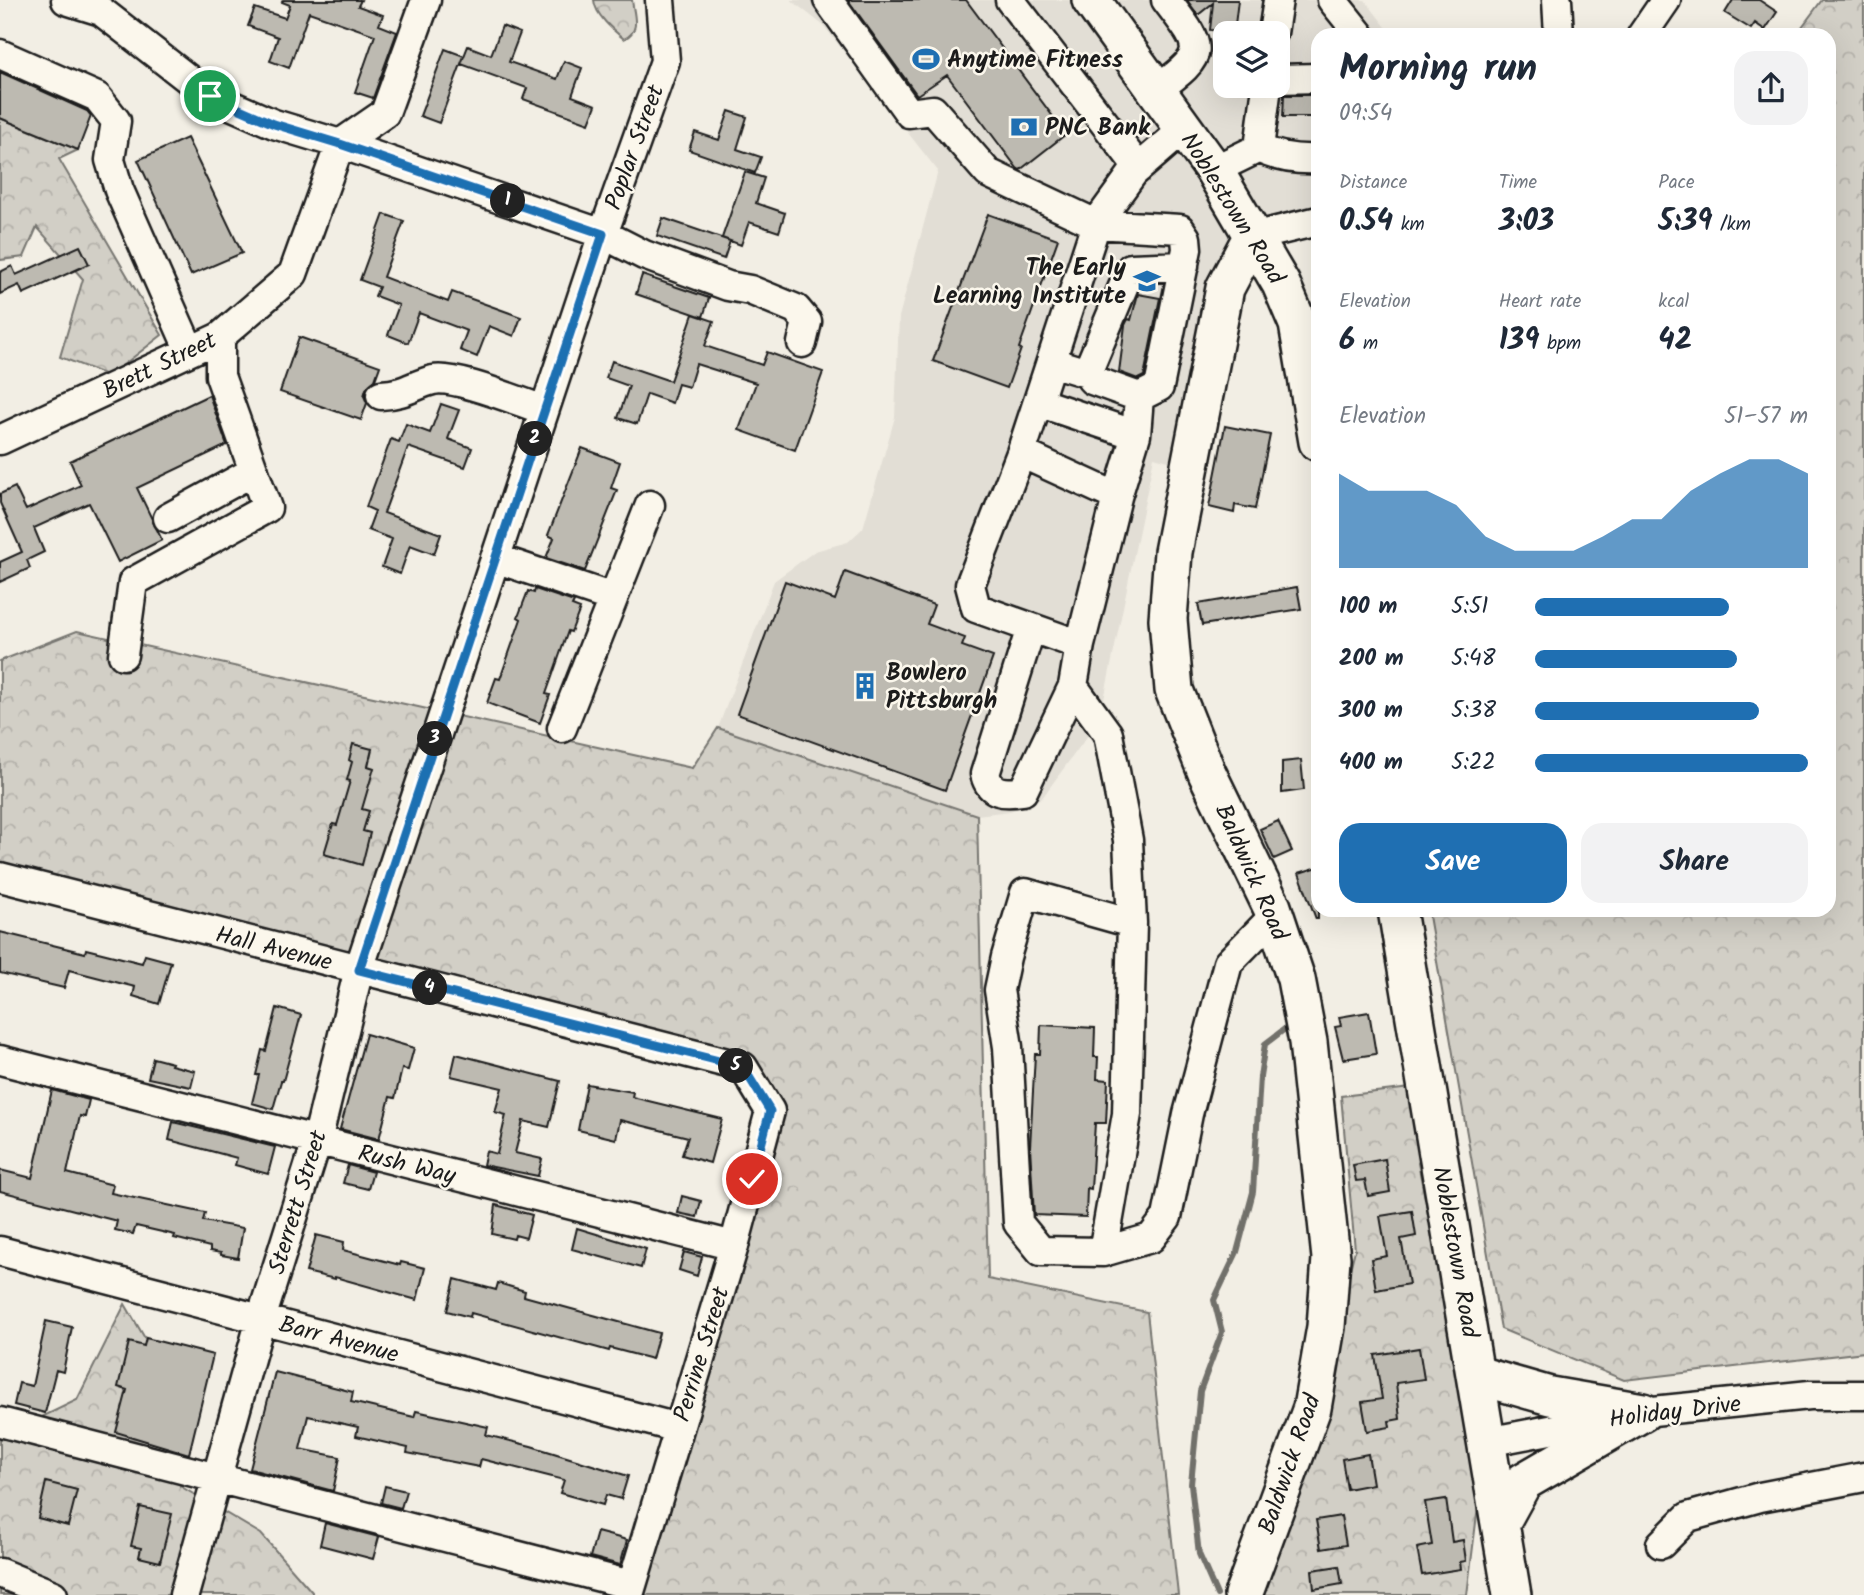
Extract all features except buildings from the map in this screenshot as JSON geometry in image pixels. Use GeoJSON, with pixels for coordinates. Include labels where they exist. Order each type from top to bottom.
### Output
{"type":"FeatureCollection","features":[{"type":"Feature","properties":{"kind":"main road","name":"Noblestown Road"},"geometry":{"type":"LineString","coordinates":[[1091,0],[1214,170],[1281,284],[1298,324],[1311,401]]}},
{"type":"Feature","properties":{"kind":"main road","name":"Baldwick Road"},"geometry":{"type":"LineString","coordinates":[[1243,1595],[1312,1408],[1326,1327],[1331,1258],[1308,1042],[1296,979],[1275,915],[1207,773],[1174,690],[1168,620],[1173,552],[1225,288],[1252,237]]}},
{"type":"Feature","properties":{"kind":"main road","name":"Noblestown Road"},"geometry":{"type":"LineString","coordinates":[[1398,917],[1512,1595]]}},
{"type":"Feature","properties":{"kind":"main road"},"geometry":{"type":"LineString","coordinates":[[1477,1375],[1550,1396],[1643,1412]]}},
{"type":"Feature","properties":{"kind":"main road"},"geometry":{"type":"LineString","coordinates":[[1501,1522],[1523,1482],[1643,1412]]}},
{"type":"Feature","properties":{"kind":"street"},"geometry":{"type":"LineString","coordinates":[[66,0],[101,11],[210,96],[274,124],[603,234],[644,255],[728,286],[750,290],[796,309],[807,322],[802,343]]}},
{"type":"Feature","properties":{"kind":"street"},"geometry":{"type":"LineString","coordinates":[[340,144],[385,113],[426,0]]}},
{"type":"Feature","properties":{"kind":"street","name":"Poplar Street"},"geometry":{"type":"LineString","coordinates":[[359,970],[603,234],[665,61],[660,0]]}},
{"type":"Feature","properties":{"kind":"street"},"geometry":{"type":"LineString","coordinates":[[828,0],[909,113],[933,110],[989,173],[1096,224],[1180,229],[1186,238],[1184,266],[1159,387],[1150,394],[1139,397],[1093,380],[1087,373],[1051,362]]}},
{"type":"Feature","properties":{"kind":"street"},"geometry":{"type":"LineString","coordinates":[[1010,0],[1045,42],[1139,168]]}},
{"type":"Feature","properties":{"kind":"street"},"geometry":{"type":"LineString","coordinates":[[1156,90],[1187,67],[1195,48],[1192,35],[1166,0]]}},
{"type":"Feature","properties":{"kind":"street"},"geometry":{"type":"LineString","coordinates":[[1275,21],[1278,0]]}},
{"type":"Feature","properties":{"kind":"street"},"geometry":{"type":"LineString","coordinates":[[1332,0],[1354,28]]}},
{"type":"Feature","properties":{"kind":"street"},"geometry":{"type":"LineString","coordinates":[[1557,0],[1559,28]]}},
{"type":"Feature","properties":{"kind":"street"},"geometry":{"type":"LineString","coordinates":[[1647,28],[1666,0]]}},
{"type":"Feature","properties":{"kind":"street"},"geometry":{"type":"LineString","coordinates":[[0,54],[97,97],[116,121],[110,160],[125,202],[190,351]]}},
{"type":"Feature","properties":{"kind":"street"},"geometry":{"type":"LineString","coordinates":[[1290,63],[1311,63]]}},
{"type":"Feature","properties":{"kind":"street"},"geometry":{"type":"LineString","coordinates":[[1290,79],[1311,78]]}},
{"type":"Feature","properties":{"kind":"street"},"geometry":{"type":"LineString","coordinates":[[1259,148],[1265,98]]}},
{"type":"Feature","properties":{"kind":"street"},"geometry":{"type":"LineString","coordinates":[[1080,645],[976,608],[970,585],[1021,453],[1096,224],[1133,173],[1184,128]]}},
{"type":"Feature","properties":{"kind":"street","name":"Brett Street"},"geometry":{"type":"LineString","coordinates":[[0,440],[220,337],[293,274],[340,144]]}},
{"type":"Feature","properties":{"kind":"street"},"geometry":{"type":"LineString","coordinates":[[1259,148],[1273,155],[1311,159]]}},
{"type":"Feature","properties":{"kind":"street"},"geometry":{"type":"LineString","coordinates":[[1214,170],[1259,148]]}},
{"type":"Feature","properties":{"kind":"street"},"geometry":{"type":"LineString","coordinates":[[1252,237],[1311,223]]}},
{"type":"Feature","properties":{"kind":"street"},"geometry":{"type":"LineString","coordinates":[[1087,373],[1131,268],[1184,266]]}},
{"type":"Feature","properties":{"kind":"street"},"geometry":{"type":"LineString","coordinates":[[123,654],[132,582],[267,508],[220,376],[220,337]]}},
{"type":"Feature","properties":{"kind":"street"},"geometry":{"type":"LineString","coordinates":[[381,395],[398,394],[433,380],[450,380],[544,410]]}},
{"type":"Feature","properties":{"kind":"street"},"geometry":{"type":"LineString","coordinates":[[1031,628],[985,774],[993,790],[1008,793],[1023,791],[1073,686],[1080,645],[1117,496],[1136,435],[1139,397]]}},
{"type":"Feature","properties":{"kind":"street"},"geometry":{"type":"LineString","coordinates":[[1038,402],[1136,435]]}},
{"type":"Feature","properties":{"kind":"street"},"geometry":{"type":"LineString","coordinates":[[1021,453],[1117,496]]}},
{"type":"Feature","properties":{"kind":"street"},"geometry":{"type":"LineString","coordinates":[[167,518],[254,471]]}},
{"type":"Feature","properties":{"kind":"street"},"geometry":{"type":"LineString","coordinates":[[562,728],[650,505]]}},
{"type":"Feature","properties":{"kind":"street"},"geometry":{"type":"LineString","coordinates":[[495,558],[613,598]]}},
{"type":"Feature","properties":{"kind":"street"},"geometry":{"type":"LineString","coordinates":[[1073,686],[1108,734],[1128,840],[1132,923],[1127,1114],[1103,1252]]}},
{"type":"Feature","properties":{"kind":"street","name":"Hall Avenue"},"geometry":{"type":"LineString","coordinates":[[0,877],[743,1067],[770,1111]]}},
{"type":"Feature","properties":{"kind":"street"},"geometry":{"type":"LineString","coordinates":[[1132,923],[1025,893],[1006,957],[999,990],[1008,1047],[1018,1223],[1041,1251],[1103,1252],[1151,1238],[1167,1217],[1188,1114],[1228,963],[1275,915]]}},
{"type":"Feature","properties":{"kind":"street","name":"Sterrett Street"},"geometry":{"type":"LineString","coordinates":[[184,1595],[261,1319],[317,1141],[359,970]]}},
{"type":"Feature","properties":{"kind":"street","name":"Rush Way"},"geometry":{"type":"LineString","coordinates":[[0,1060],[734,1246]]}},
{"type":"Feature","properties":{"kind":"street","name":"Perrine Street"},"geometry":{"type":"LineString","coordinates":[[630,1590],[734,1246],[770,1111]]}},
{"type":"Feature","properties":{"kind":"street","name":"Barr Avenue"},"geometry":{"type":"LineString","coordinates":[[0,1251],[678,1428]]}},
{"type":"Feature","properties":{"kind":"street","name":"Holiday Drive"},"geometry":{"type":"LineString","coordinates":[[1487,1442],[1643,1412],[1810,1395],[1864,1395]]}},
{"type":"Feature","properties":{"kind":"street"},"geometry":{"type":"LineString","coordinates":[[0,1422],[216,1477],[630,1590]]}},
{"type":"Feature","properties":{"kind":"street"},"geometry":{"type":"LineString","coordinates":[[1661,1544],[1688,1517],[1759,1497],[1864,1477]]}},
{"type":"Feature","properties":{"kind":"street"},"geometry":{"type":"LineString","coordinates":[[0,1573],[53,1595]]}},
{"type":"Feature","properties":{"kind":"shaded area"},"geometry":{"type":"Polygon","coordinates":[[[791,0],[1365,0],[1387,28],[1311,28],[1311,223],[1252,237],[1190,467],[1154,457],[1100,719],[1042,798],[1010,811],[977,815],[718,728],[774,581],[815,551],[848,542],[863,528],[895,417],[899,317],[938,171],[824,26],[791,0]]]}},
{"type":"Feature","properties":{"kind":"green space"},"geometry":{"type":"Polygon","coordinates":[[[594,0],[632,0],[635,22],[633,32],[624,39],[601,17],[594,0]]]}},
{"type":"Feature","properties":{"kind":"green space"},"geometry":{"type":"Polygon","coordinates":[[[1822,0],[1864,0],[1864,1352],[1624,1380],[1501,1329],[1429,917],[1836,917],[1836,28],[1801,28],[1822,0]]]}},
{"type":"Feature","properties":{"kind":"green space"},"geometry":{"type":"Polygon","coordinates":[[[0,118],[78,150],[59,159],[162,335],[109,376],[60,357],[83,279],[37,227],[24,257],[0,260],[0,118]]]}},
{"type":"Feature","properties":{"kind":"green space"},"geometry":{"type":"Polygon","coordinates":[[[77,631],[692,768],[718,728],[977,815],[988,1279],[1147,1312],[1178,1595],[634,1595],[764,1098],[730,1065],[0,878],[0,661],[77,631]]]}},
{"type":"Feature","properties":{"kind":"green space"},"geometry":{"type":"Polygon","coordinates":[[[1420,1087],[1446,1108],[1418,1163],[1481,1482],[1467,1595],[1262,1595],[1274,1565],[1355,1250],[1341,1096],[1420,1087]]]}},
{"type":"Feature","properties":{"kind":"green space"},"geometry":{"type":"Polygon","coordinates":[[[125,1304],[185,1407],[180,1486],[261,1534],[312,1595],[0,1595],[0,1429],[9,1433],[77,1400],[125,1304]]]}},
{"type":"Feature","properties":{"kind":"waterway"},"geometry":{"type":"LineString","coordinates":[[1217,1595],[1199,1554],[1191,1484],[1200,1391],[1222,1332],[1214,1300],[1237,1252],[1253,1192],[1260,1077],[1265,1044],[1286,1028]]}},
{"type":"Feature","properties":{"kind":"place","name":"Anytime Fitness"},"geometry":{"type":"Point","coordinates":[926,59]}},
{"type":"Feature","properties":{"kind":"place","name":"PNC Bank"},"geometry":{"type":"Point","coordinates":[1024,127]}},
{"type":"Feature","properties":{"kind":"place","name":"The Early Learning Institute"},"geometry":{"type":"Point","coordinates":[1147,281]}},
{"type":"Feature","properties":{"kind":"place","name":"Bowlero Pittsburgh"},"geometry":{"type":"Point","coordinates":[865,686]}},
{"type":"Feature","properties":{"kind":"route"},"geometry":{"type":"LineString","coordinates":[[210,96],[274,124],[603,234],[359,970],[743,1067],[770,1111],[752,1179]]}}]}
